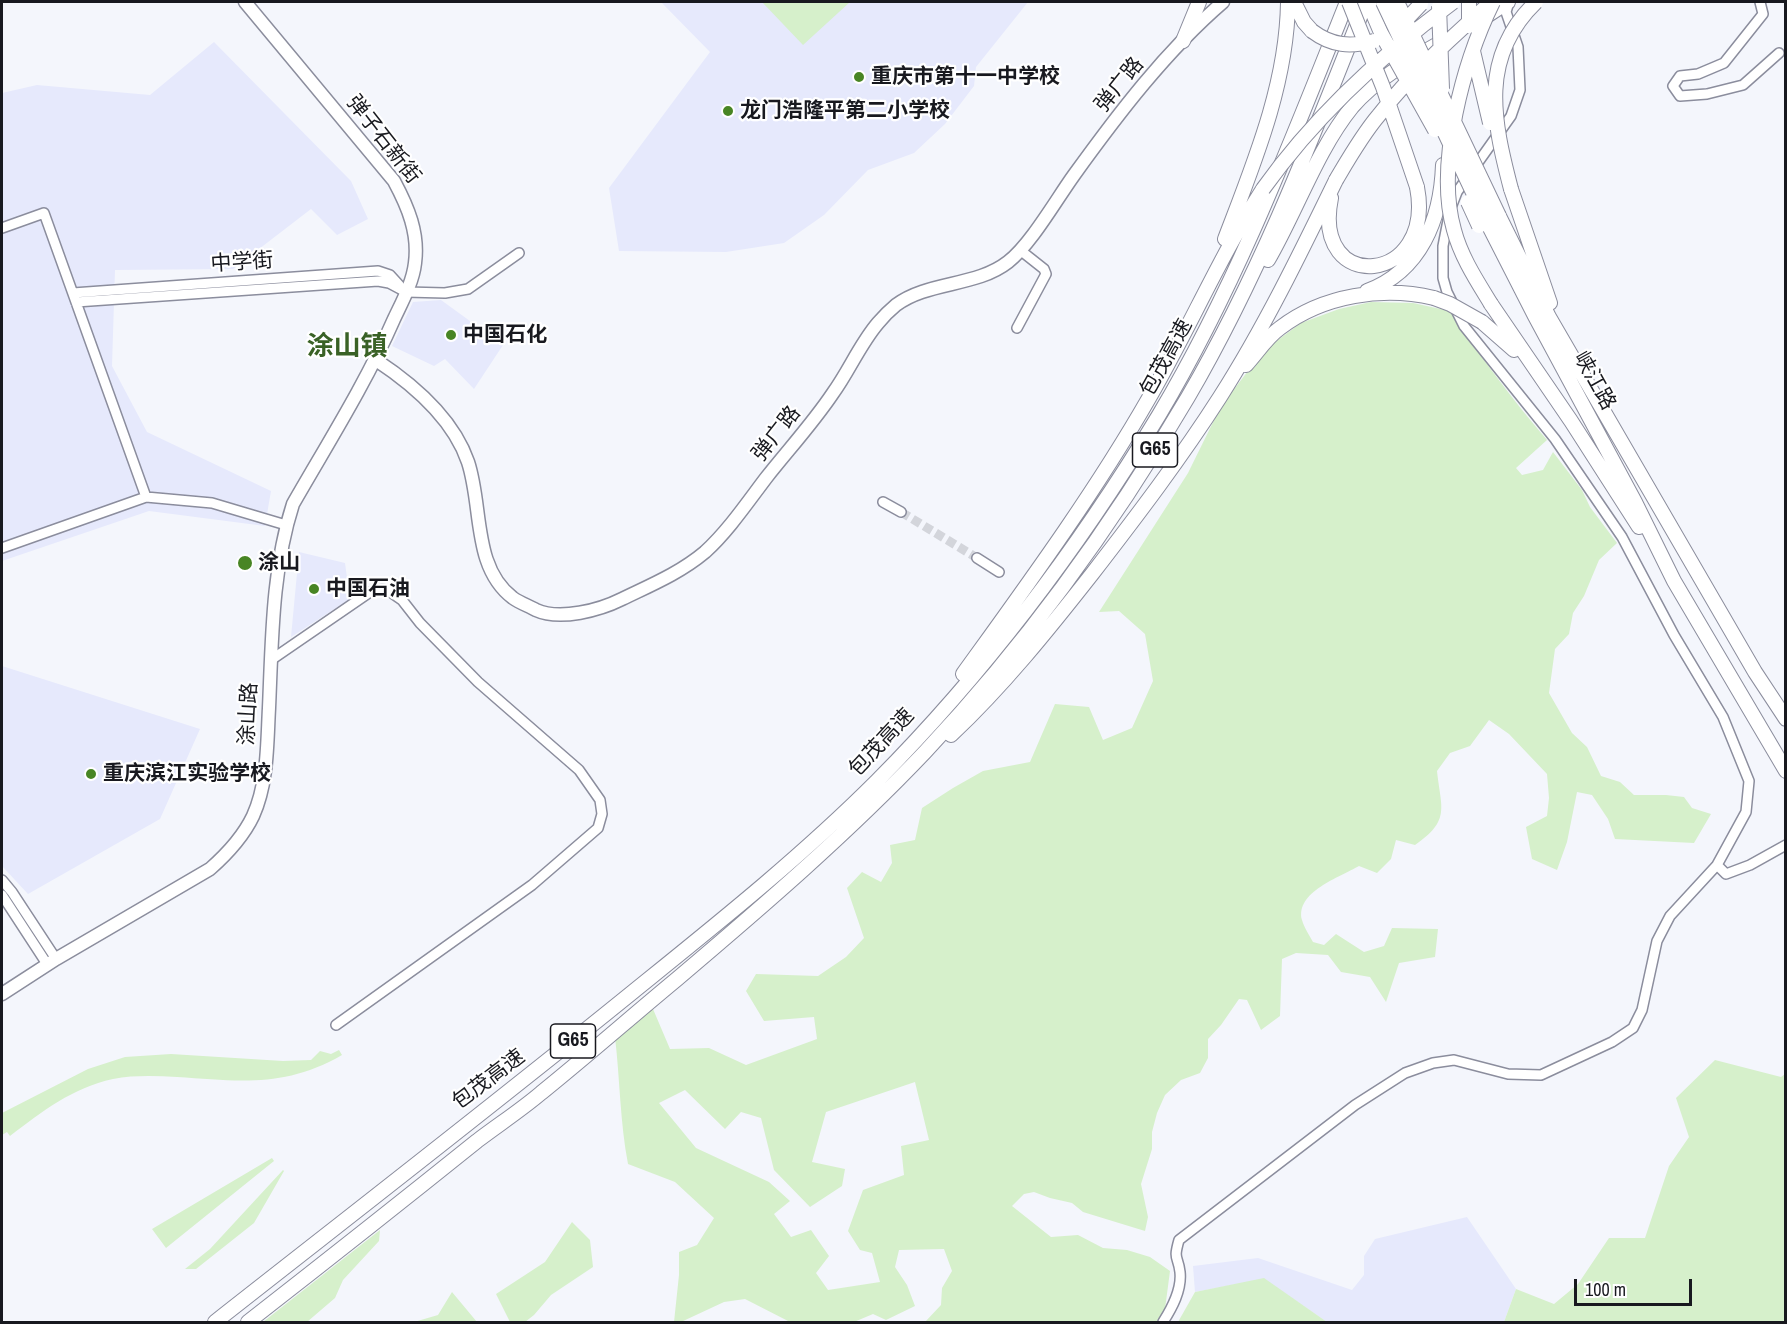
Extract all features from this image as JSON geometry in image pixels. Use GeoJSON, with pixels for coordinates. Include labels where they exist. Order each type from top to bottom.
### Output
{"type":"FeatureCollection","features":[{"type":"Feature","properties":{"kind":"highway"},"geometry":{"type":"LineString","coordinates":[[1183,41],[1199,2]]}},
{"type":"Feature","properties":{"kind":"highway"},"geometry":{"type":"LineString","coordinates":[[1194,314],[1238,205],[1267,121],[1283,55],[1288,2]]}},
{"type":"Feature","properties":{"kind":"highway"},"geometry":{"type":"LineString","coordinates":[[1294,2],[1312,30],[1322,38],[1348,45],[1376,41],[1390,33],[1422,2]]}},
{"type":"Feature","properties":{"kind":"highway"},"geometry":{"type":"LineString","coordinates":[[1336,180],[1328,222],[1335,246],[1344,257],[1356,265],[1369,267],[1385,263],[1408,247],[1416,233],[1420,218],[1417,187],[1387,97],[1348,2]]}},
{"type":"Feature","properties":{"kind":"highway","name":"包茂高速"},"geometry":{"type":"LineString","coordinates":[[215,1323],[524,1080],[754,894],[840,817],[914,741],[984,661],[1049,578],[1105,499],[1158,417],[1202,340],[1247,246],[1348,2]]}},
{"type":"Feature","properties":{"kind":"highway"},"geometry":{"type":"LineString","coordinates":[[1367,2],[1382,35],[1488,221]]}},
{"type":"Feature","properties":{"kind":"highway","name":"包茂高速"},"geometry":{"type":"LineString","coordinates":[[248,1323],[484,1136],[537,1097],[763,906],[851,827],[888,790],[984,685],[1113,516],[1170,427],[1240,302],[1284,204],[1367,2]]}},
{"type":"Feature","properties":{"kind":"highway","name":"峡江路"},"geometry":{"type":"LineString","coordinates":[[1383,2],[1535,316],[1674,581],[1785,771]]}},
{"type":"Feature","properties":{"kind":"highway","name":"峡江路"},"geometry":{"type":"LineString","coordinates":[[1397,2],[1488,221],[1534,288],[1755,672],[1785,719]]}},
{"type":"Feature","properties":{"kind":"highway"},"geometry":{"type":"LineString","coordinates":[[888,790],[969,719],[1017,667],[1107,554],[1220,397],[1280,328],[1324,305],[1371,289],[1401,272],[1412,261],[1423,245],[1437,211],[1443,171],[1439,2]]}},
{"type":"Feature","properties":{"kind":"highway"},"geometry":{"type":"LineString","coordinates":[[914,741],[1068,526],[1149,397],[1249,210],[1282,162],[1328,108],[1361,77],[1452,2]]}},
{"type":"Feature","properties":{"kind":"highway"},"geometry":{"type":"LineString","coordinates":[[1469,2],[1471,42],[1495,141],[1550,302],[1590,387]]}},
{"type":"Feature","properties":{"kind":"highway"},"geometry":{"type":"LineString","coordinates":[[1220,397],[1260,329],[1336,180],[1361,140],[1403,86],[1437,51],[1492,2]]}},
{"type":"Feature","properties":{"kind":"highway"},"geometry":{"type":"LineString","coordinates":[[1492,2],[1474,44],[1453,130],[1449,206],[1454,230],[1463,254],[1491,304],[1674,581]]}},
{"type":"Feature","properties":{"kind":"highway"},"geometry":{"type":"LineString","coordinates":[[1240,302],[1281,238],[1330,140],[1354,106],[1367,92],[1397,69],[1509,2]]}},
{"type":"Feature","properties":{"kind":"highway"},"geometry":{"type":"LineString","coordinates":[[1511,189],[1496,124],[1497,71],[1508,37],[1536,2]]}},
{"type":"Feature","properties":{"kind":"highway"},"geometry":{"type":"LineString","coordinates":[[1354,296],[1373,293],[1404,293],[1434,298],[1457,308],[1482,322],[1513,348],[1542,382]]}},
{"type":"Feature","properties":{"kind":"main road","name":"弹子石新街"},"geometry":{"type":"LineString","coordinates":[[245,2],[394,181],[407,206],[416,237],[415,265],[406,292],[376,360]]}},
{"type":"Feature","properties":{"kind":"main road","name":"弹广路"},"geometry":{"type":"LineString","coordinates":[[376,360],[404,378],[449,425],[468,461],[478,503],[484,554],[495,579],[514,598],[541,612],[572,614],[607,607],[677,572],[706,551],[833,394],[876,325],[897,304],[920,294],[982,276],[1009,261],[1020,250],[1119,115],[1183,41],[1223,2]]}},
{"type":"Feature","properties":{"kind":"main road","name":"涂山路"},"geometry":{"type":"LineString","coordinates":[[2,994],[51,961],[210,869],[228,853],[253,816],[266,766],[273,623],[286,525],[292,504],[376,360]]}},
{"type":"Feature","properties":{"kind":"street"},"geometry":{"type":"LineString","coordinates":[[1163,1323],[1179,1290],[1180,1272],[1175,1256],[1179,1240],[1355,1105],[1405,1073],[1433,1063],[1454,1060],[1508,1074],[1541,1075],[1612,1042],[1633,1028],[1642,1010],[1657,941],[1670,916],[1717,865],[1746,812],[1749,782],[1723,717],[1674,635],[1622,537],[1555,439],[1464,326],[1454,309],[1443,278],[1445,227],[1457,192],[1511,116],[1520,90],[1518,47],[1506,12],[1509,2]]}},
{"type":"Feature","properties":{"kind":"street"},"geometry":{"type":"LineString","coordinates":[[1761,2],[1763,14],[1724,63],[1698,74],[1680,76],[1673,86],[1680,96],[1707,94],[1743,85],[1779,53]]}},
{"type":"Feature","properties":{"kind":"street"},"geometry":{"type":"LineString","coordinates":[[2,228],[44,213],[146,497]]}},
{"type":"Feature","properties":{"kind":"street"},"geometry":{"type":"LineString","coordinates":[[1017,328],[1046,274],[1044,269],[1020,250]]}},
{"type":"Feature","properties":{"kind":"street"},"geometry":{"type":"LineString","coordinates":[[406,292],[445,293],[468,289],[519,253]]}},
{"type":"Feature","properties":{"kind":"street","name":"中学街"},"geometry":{"type":"LineString","coordinates":[[75,298],[378,271],[390,275],[406,292]]}},
{"type":"Feature","properties":{"kind":"street"},"geometry":{"type":"LineString","coordinates":[[2,548],[146,497],[213,503],[286,525]]}},
{"type":"Feature","properties":{"kind":"street"},"geometry":{"type":"LineString","coordinates":[[883,502],[901,512]]}},
{"type":"Feature","properties":{"kind":"street"},"geometry":{"type":"LineString","coordinates":[[976,558],[999,572]]}},
{"type":"Feature","properties":{"kind":"street"},"geometry":{"type":"LineString","coordinates":[[271,660],[370,592],[382,589],[389,591],[402,600],[420,624],[478,682],[579,770],[600,800],[602,814],[598,828],[532,885],[336,1025]]}},
{"type":"Feature","properties":{"kind":"street"},"geometry":{"type":"LineString","coordinates":[[1717,865],[1726,874],[1750,865],[1785,845]]}},
{"type":"Feature","properties":{"kind":"street"},"geometry":{"type":"LineString","coordinates":[[2,880],[12,892],[51,961]]}},
{"type":"Feature","properties":{"kind":"street"},"geometry":{"type":"LineString","coordinates":[[2,895],[51,961]]}},
{"type":"Feature","properties":{"kind":"shaded area"},"geometry":{"type":"Polygon","coordinates":[[[661,2],[1028,2],[976,67],[974,86],[945,124],[914,153],[868,170],[824,215],[784,243],[726,252],[619,251],[609,188],[710,52],[661,2]]]}},
{"type":"Feature","properties":{"kind":"shaded area"},"geometry":{"type":"Polygon","coordinates":[[[214,42],[351,181],[368,219],[337,235],[311,209],[233,269],[115,270],[112,366],[147,432],[271,491],[265,526],[149,511],[2,561],[2,93],[37,85],[150,95],[214,42]]]}},
{"type":"Feature","properties":{"kind":"shaded area"},"geometry":{"type":"Polygon","coordinates":[[[441,300],[503,345],[474,389],[445,359],[434,366],[392,346],[413,302],[441,300]]]}},
{"type":"Feature","properties":{"kind":"shaded area"},"geometry":{"type":"Polygon","coordinates":[[[299,552],[345,563],[350,599],[291,637],[299,552]]]}},
{"type":"Feature","properties":{"kind":"shaded area","name":"重庆滨江实验学校"},"geometry":{"type":"Polygon","coordinates":[[[2,666],[200,729],[160,819],[28,894],[2,866],[2,666]]]}},
{"type":"Feature","properties":{"kind":"shaded area"},"geometry":{"type":"Polygon","coordinates":[[[1467,1217],[1516,1289],[1504,1322],[1327,1322],[1264,1279],[1195,1292],[1193,1266],[1258,1258],[1352,1290],[1364,1275],[1364,1256],[1375,1239],[1467,1217]]]}},
{"type":"Feature","properties":{"kind":"green space"},"geometry":{"type":"Polygon","coordinates":[[[762,2],[850,2],[803,45],[762,2]]]}},
{"type":"Feature","properties":{"kind":"green space"},"geometry":{"type":"Polygon","coordinates":[[[1371,302],[1413,303],[1450,311],[1521,409],[1547,440],[1516,468],[1522,475],[1543,470],[1553,452],[1582,490],[1590,507],[1617,543],[1599,560],[1584,596],[1573,613],[1569,634],[1555,649],[1549,693],[1572,733],[1587,747],[1601,776],[1620,782],[1634,795],[1684,797],[1692,808],[1711,814],[1694,843],[1615,839],[1608,819],[1592,795],[1577,792],[1567,842],[1557,870],[1532,859],[1526,827],[1547,816],[1549,798],[1547,774],[1509,734],[1489,720],[1470,746],[1450,753],[1437,771],[1441,813],[1434,828],[1415,845],[1396,840],[1391,859],[1377,873],[1359,866],[1321,887],[1305,901],[1302,910],[1303,923],[1313,942],[1324,945],[1336,934],[1364,952],[1384,946],[1392,928],[1438,929],[1435,957],[1399,963],[1386,1002],[1370,977],[1341,972],[1328,955],[1296,953],[1282,959],[1280,1016],[1261,1030],[1247,1000],[1239,999],[1208,1039],[1208,1058],[1200,1073],[1181,1080],[1165,1095],[1157,1113],[1152,1132],[1152,1149],[1141,1184],[1148,1217],[1145,1231],[1083,1212],[1072,1203],[1034,1192],[1024,1194],[1012,1206],[1051,1237],[1078,1235],[1103,1248],[1127,1250],[1150,1257],[1170,1271],[1165,1309],[1156,1322],[925,1322],[941,1305],[942,1288],[952,1271],[944,1249],[899,1250],[895,1267],[907,1285],[915,1306],[886,1320],[873,1314],[854,1322],[790,1322],[745,1299],[724,1302],[681,1322],[674,1322],[679,1252],[697,1245],[714,1218],[675,1182],[628,1164],[615,1037],[653,1009],[670,1049],[709,1048],[746,1065],[817,1039],[814,1017],[764,1021],[746,991],[756,974],[818,976],[846,957],[864,938],[847,888],[862,872],[881,882],[892,863],[890,845],[915,840],[922,808],[983,771],[1030,762],[1055,704],[1089,707],[1103,740],[1132,728],[1153,681],[1145,634],[1119,611],[1099,612],[1188,473],[1221,406],[1248,371],[1275,342],[1301,323],[1339,309],[1371,302]],[[915,1082],[826,1112],[812,1162],[845,1169],[842,1186],[810,1207],[774,1170],[761,1118],[741,1112],[725,1129],[685,1090],[659,1103],[696,1148],[769,1182],[790,1201],[774,1214],[791,1237],[811,1230],[829,1256],[816,1273],[828,1290],[880,1282],[872,1253],[860,1250],[848,1231],[863,1190],[904,1175],[901,1146],[929,1140],[915,1082]]]}},
{"type":"Feature","properties":{"kind":"green space"},"geometry":{"type":"Polygon","coordinates":[[[339,1050],[342,1055],[321,1066],[281,1078],[241,1080],[153,1076],[113,1079],[71,1094],[46,1109],[10,1136],[7,1132],[2,1135],[2,1113],[88,1069],[125,1057],[171,1054],[283,1061],[311,1060],[320,1051],[331,1054],[339,1050]]]}},
{"type":"Feature","properties":{"kind":"green space"},"geometry":{"type":"Polygon","coordinates":[[[1715,1060],[1781,1077],[1785,1074],[1785,1322],[1504,1322],[1516,1289],[1554,1304],[1578,1284],[1609,1238],[1645,1238],[1669,1166],[1689,1137],[1676,1098],[1715,1060]]]}},
{"type":"Feature","properties":{"kind":"green space"},"geometry":{"type":"Polygon","coordinates":[[[272,1158],[274,1161],[166,1248],[152,1229],[272,1158]]]}},
{"type":"Feature","properties":{"kind":"green space"},"geometry":{"type":"Polygon","coordinates":[[[283,1170],[254,1223],[196,1269],[185,1269],[210,1249],[283,1170]]]}},
{"type":"Feature","properties":{"kind":"green space"},"geometry":{"type":"Polygon","coordinates":[[[572,1222],[590,1240],[593,1267],[551,1295],[525,1322],[510,1322],[496,1294],[545,1262],[572,1222]]]}},
{"type":"Feature","properties":{"kind":"green space"},"geometry":{"type":"Polygon","coordinates":[[[380,1230],[379,1241],[343,1280],[335,1298],[307,1322],[263,1322],[380,1230]]]}},
{"type":"Feature","properties":{"kind":"green space"},"geometry":{"type":"Polygon","coordinates":[[[1264,1278],[1327,1322],[1178,1322],[1195,1292],[1264,1278]]]}},
{"type":"Feature","properties":{"kind":"green space"},"geometry":{"type":"Polygon","coordinates":[[[452,1292],[477,1322],[414,1322],[438,1315],[452,1292]]]}},
{"type":"Feature","properties":{"kind":"tunnel"},"geometry":{"type":"LineString","coordinates":[[901,512],[977,558]]}},
{"type":"Feature","properties":{"kind":"place","name":"重庆市第十一中学校"},"geometry":{"type":"Point","coordinates":[859,77]}},
{"type":"Feature","properties":{"kind":"place","name":"龙门浩隆平第二小学校"},"geometry":{"type":"Point","coordinates":[728,111]}},
{"type":"Feature","properties":{"kind":"place","name":"中国石化"},"geometry":{"type":"Point","coordinates":[451,335]}},
{"type":"Feature","properties":{"kind":"place","name":"涂山"},"geometry":{"type":"Point","coordinates":[245,563]}},
{"type":"Feature","properties":{"kind":"place","name":"中国石油"},"geometry":{"type":"Point","coordinates":[314,589]}},
{"type":"Feature","properties":{"kind":"place","name":"重庆滨江实验学校"},"geometry":{"type":"Point","coordinates":[91,774]}},
{"type":"Feature","properties":{"kind":"district","name":"涂山镇"},"geometry":{"type":"Point","coordinates":[347,348]}}]}
